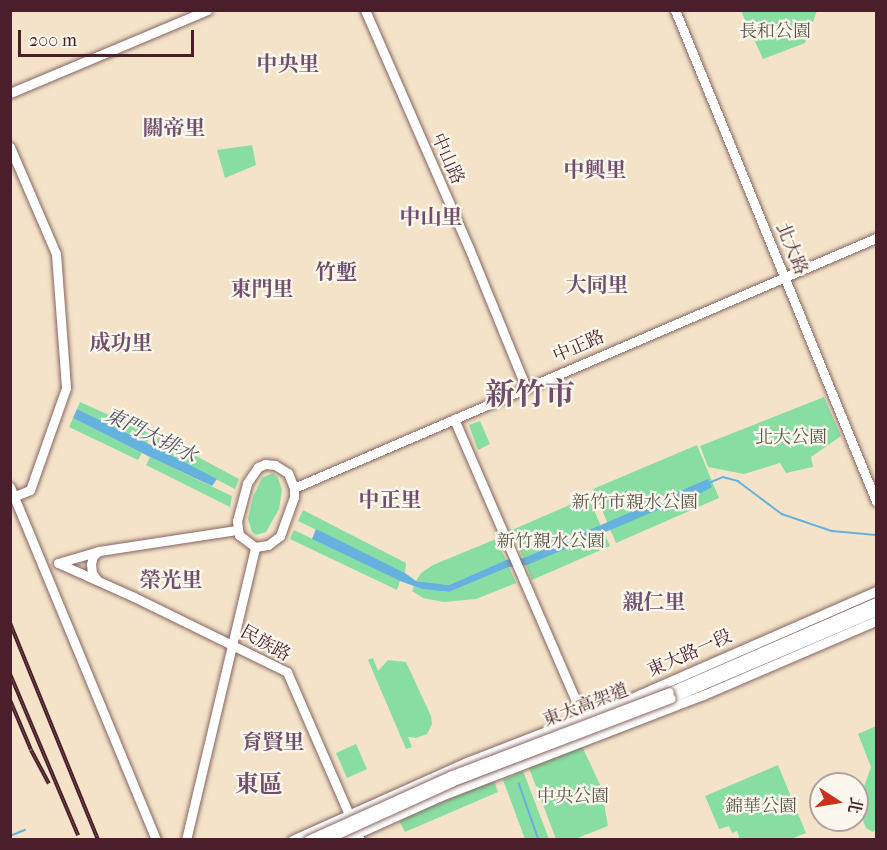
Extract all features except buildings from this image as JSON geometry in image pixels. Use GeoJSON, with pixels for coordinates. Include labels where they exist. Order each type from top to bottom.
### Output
{"type":"FeatureCollection","features":[{"type":"Feature","properties":{"kind":"street"},"geometry":{"type":"LineString","coordinates":[[10,93],[207,10]]}},
{"type":"Feature","properties":{"kind":"street","name":"中山路"},"geometry":{"type":"LineString","coordinates":[[365,10],[526,388]]}},
{"type":"Feature","properties":{"kind":"street","name":"北大路"},"geometry":{"type":"LineString","coordinates":[[675,10],[876,501]]}},
{"type":"Feature","properties":{"kind":"street"},"geometry":{"type":"LineString","coordinates":[[10,147],[56,254],[66,388],[30,489],[15,496]]}},
{"type":"Feature","properties":{"kind":"street","name":"中正路"},"geometry":{"type":"LineString","coordinates":[[294,488],[876,238]]}},
{"type":"Feature","properties":{"kind":"street"},"geometry":{"type":"LineString","coordinates":[[454,419],[592,738]]}},
{"type":"Feature","properties":{"kind":"street"},"geometry":{"type":"LineString","coordinates":[[270,464],[284,469],[294,488],[290,513],[280,536],[268,545],[255,548],[243,539],[236,530],[242,497],[258,467],[270,464]]}},
{"type":"Feature","properties":{"kind":"street"},"geometry":{"type":"LineString","coordinates":[[10,487],[156,840]]}},
{"type":"Feature","properties":{"kind":"street"},"geometry":{"type":"LineString","coordinates":[[44,567],[99,551],[236,530]]}},
{"type":"Feature","properties":{"kind":"street"},"geometry":{"type":"LineString","coordinates":[[186,840],[255,548]]}},
{"type":"Feature","properties":{"kind":"street"},"geometry":{"type":"LineString","coordinates":[[98,580],[92,573],[91,564],[93,556],[99,551]]}},
{"type":"Feature","properties":{"kind":"street","name":"民族路"},"geometry":{"type":"LineString","coordinates":[[58,563],[98,580],[287,672],[359,836]]}},
{"type":"Feature","properties":{"kind":"street","name":"東大路一段"},"geometry":{"type":"LineString","coordinates":[[292,840],[469,761],[583,717],[876,591]]}},
{"type":"Feature","properties":{"kind":"street","name":"東大高架道"},"geometry":{"type":"LineString","coordinates":[[308,840],[452,775],[670,695],[876,602]]}},
{"type":"Feature","properties":{"kind":"street","name":"東大高架道"},"geometry":{"type":"LineString","coordinates":[[324,840],[452,782],[876,611]]}},
{"type":"Feature","properties":{"kind":"street"},"geometry":{"type":"LineString","coordinates":[[342,840],[359,836],[441,796],[592,738],[876,621]]}},
{"type":"Feature","properties":{"kind":"green space","name":"長和公園"},"geometry":{"type":"Polygon","coordinates":[[[741,11],[817,11],[805,43],[763,59],[741,11]]]}},
{"type":"Feature","properties":{"kind":"green space"},"geometry":{"type":"Polygon","coordinates":[[[252,145],[256,165],[225,178],[217,150],[252,145]]]}},
{"type":"Feature","properties":{"kind":"green space","name":"北大公園"},"geometry":{"type":"Polygon","coordinates":[[[824,397],[841,436],[811,457],[813,467],[786,473],[780,463],[744,474],[708,467],[700,446],[824,397]]]}},
{"type":"Feature","properties":{"kind":"green space"},"geometry":{"type":"Polygon","coordinates":[[[80,402],[151,434],[147,443],[77,409],[80,402]]]}},
{"type":"Feature","properties":{"kind":"green space"},"geometry":{"type":"Polygon","coordinates":[[[73,418],[142,453],[138,460],[69,427],[73,418]]]}},
{"type":"Feature","properties":{"kind":"green space"},"geometry":{"type":"Polygon","coordinates":[[[480,421],[490,444],[478,450],[469,425],[480,421]]]}},
{"type":"Feature","properties":{"kind":"green space"},"geometry":{"type":"Polygon","coordinates":[[[159,436],[239,479],[235,489],[154,447],[159,436]]]}},
{"type":"Feature","properties":{"kind":"green space","name":"新竹市親水公園"},"geometry":{"type":"Polygon","coordinates":[[[697,445],[719,498],[616,543],[593,489],[697,445]]]}},
{"type":"Feature","properties":{"kind":"green space"},"geometry":{"type":"Polygon","coordinates":[[[150,457],[232,496],[230,507],[146,465],[150,457]]]}},
{"type":"Feature","properties":{"kind":"green space"},"geometry":{"type":"Polygon","coordinates":[[[273,473],[278,478],[282,490],[279,509],[266,532],[256,535],[252,532],[248,519],[253,497],[262,478],[273,473]]]}},
{"type":"Feature","properties":{"kind":"green space","name":"新竹親水公園"},"geometry":{"type":"Polygon","coordinates":[[[588,497],[610,546],[532,580],[512,530],[588,497]]]}},
{"type":"Feature","properties":{"kind":"green space"},"geometry":{"type":"Polygon","coordinates":[[[303,510],[406,563],[405,573],[298,521],[303,510]]]}},
{"type":"Feature","properties":{"kind":"green space"},"geometry":{"type":"Polygon","coordinates":[[[294,530],[400,581],[397,590],[290,539],[294,530]]]}},
{"type":"Feature","properties":{"kind":"green space"},"geometry":{"type":"Polygon","coordinates":[[[496,539],[506,560],[449,585],[416,581],[421,573],[433,565],[496,539]]]}},
{"type":"Feature","properties":{"kind":"green space"},"geometry":{"type":"Polygon","coordinates":[[[509,567],[516,583],[476,599],[444,602],[423,598],[412,591],[414,586],[449,592],[509,567]]]}},
{"type":"Feature","properties":{"kind":"green space"},"geometry":{"type":"Polygon","coordinates":[[[373,658],[378,671],[388,660],[406,662],[431,716],[432,724],[427,734],[416,738],[408,737],[412,747],[406,749],[368,660],[373,658]]]}},
{"type":"Feature","properties":{"kind":"green space"},"geometry":{"type":"Polygon","coordinates":[[[876,726],[876,830],[873,832],[869,830],[869,773],[871,767],[858,734],[876,726]]]}},
{"type":"Feature","properties":{"kind":"green space"},"geometry":{"type":"Polygon","coordinates":[[[356,744],[367,769],[347,778],[336,753],[356,744]]]}},
{"type":"Feature","properties":{"kind":"green space","name":"中央公園"},"geometry":{"type":"Polygon","coordinates":[[[582,746],[601,787],[608,826],[575,839],[556,839],[529,768],[582,746]]]}},
{"type":"Feature","properties":{"kind":"green space","name":"錦華公園"},"geometry":{"type":"Polygon","coordinates":[[[778,765],[806,833],[791,839],[740,840],[737,831],[732,833],[729,826],[719,829],[705,796],[778,765]]]}},
{"type":"Feature","properties":{"kind":"green space"},"geometry":{"type":"Polygon","coordinates":[[[523,771],[549,839],[525,839],[503,780],[523,771]]]}},
{"type":"Feature","properties":{"kind":"green space"},"geometry":{"type":"Polygon","coordinates":[[[494,780],[498,792],[405,832],[399,821],[494,780]]]}},
{"type":"Feature","properties":{"kind":"water"},"geometry":{"type":"Polygon","coordinates":[[[77,409],[217,479],[212,486],[150,457],[73,418],[77,409]]]}},
{"type":"Feature","properties":{"kind":"water"},"geometry":{"type":"Polygon","coordinates":[[[708,479],[712,487],[690,499],[684,499],[527,565],[509,567],[449,592],[422,589],[400,581],[312,539],[316,529],[405,573],[416,581],[449,585],[506,560],[524,558],[708,479]]]}},
{"type":"Feature","properties":{"kind":"waterway","name":"東門大排水"},"geometry":{"type":"LineString","coordinates":[[709,483],[723,477],[738,481],[782,514],[832,531],[876,535]]}},
{"type":"Feature","properties":{"kind":"waterway"},"geometry":{"type":"LineString","coordinates":[[519,783],[539,840]]}},
{"type":"Feature","properties":{"kind":"waterway"},"geometry":{"type":"LineString","coordinates":[[10,836],[25,830]]}},
{"type":"Feature","properties":{"kind":"railway"},"geometry":{"type":"LineString","coordinates":[[10,623],[98,840]]}},
{"type":"Feature","properties":{"kind":"railway"},"geometry":{"type":"LineString","coordinates":[[10,674],[78,835]]}},
{"type":"Feature","properties":{"kind":"railway"},"geometry":{"type":"LineString","coordinates":[[10,700],[31,750],[49,784]]}},
{"type":"Feature","properties":{"kind":"district","name":"中央里"},"geometry":{"type":"Point","coordinates":[288,64]}},
{"type":"Feature","properties":{"kind":"district","name":"關帝里"},"geometry":{"type":"Point","coordinates":[174,128]}},
{"type":"Feature","properties":{"kind":"district","name":"中興里"},"geometry":{"type":"Point","coordinates":[595,170]}},
{"type":"Feature","properties":{"kind":"district","name":"中山里"},"geometry":{"type":"Point","coordinates":[431,217]}},
{"type":"Feature","properties":{"kind":"district","name":"竹塹"},"geometry":{"type":"Point","coordinates":[336,272]}},
{"type":"Feature","properties":{"kind":"district","name":"大同里"},"geometry":{"type":"Point","coordinates":[597,285]}},
{"type":"Feature","properties":{"kind":"district","name":"東門里"},"geometry":{"type":"Point","coordinates":[262,289]}},
{"type":"Feature","properties":{"kind":"district","name":"成功里"},"geometry":{"type":"Point","coordinates":[121,343]}},
{"type":"Feature","properties":{"kind":"district","name":"新竹市"},"geometry":{"type":"Point","coordinates":[530,395]}},
{"type":"Feature","properties":{"kind":"district","name":"中正里"},"geometry":{"type":"Point","coordinates":[390,500]}},
{"type":"Feature","properties":{"kind":"district","name":"榮光里"},"geometry":{"type":"Point","coordinates":[171,580]}},
{"type":"Feature","properties":{"kind":"district","name":"親仁里"},"geometry":{"type":"Point","coordinates":[654,602]}},
{"type":"Feature","properties":{"kind":"district","name":"育賢里"},"geometry":{"type":"Point","coordinates":[273,742]}},
{"type":"Feature","properties":{"kind":"district","name":"東區"},"geometry":{"type":"Point","coordinates":[259,785]}}]}
